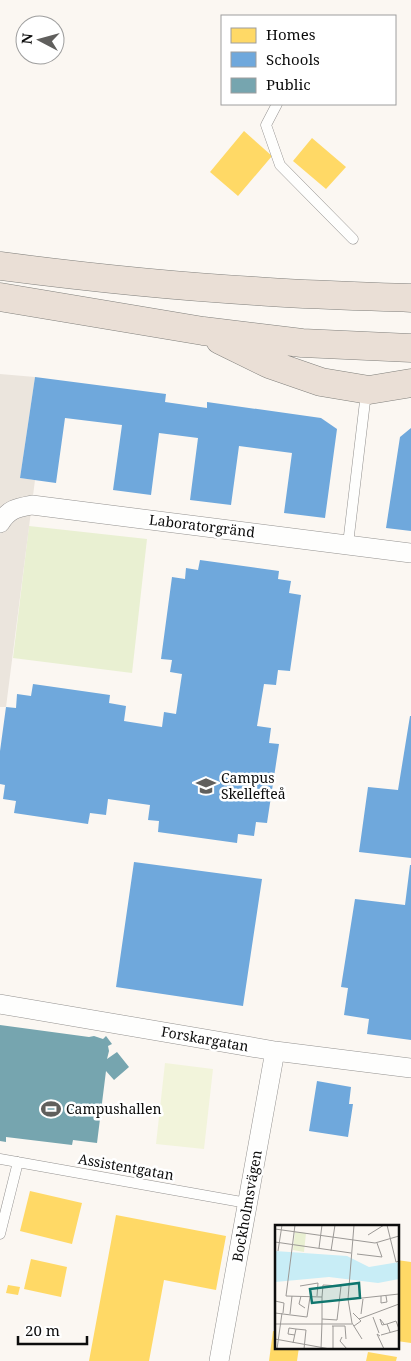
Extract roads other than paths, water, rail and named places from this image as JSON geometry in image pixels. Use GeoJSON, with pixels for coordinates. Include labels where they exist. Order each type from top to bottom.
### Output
{"type":"FeatureCollection","features":[{"type":"Feature","properties":{"kind":"highway"},"geometry":{"type":"LineString","coordinates":[[0,266],[84,277],[257,292],[411,298]]}},
{"type":"Feature","properties":{"kind":"highway"},"geometry":{"type":"LineString","coordinates":[[0,297],[203,331],[302,343],[411,348]]}},
{"type":"Feature","properties":{"kind":"highway"},"geometry":{"type":"LineString","coordinates":[[203,331],[269,364],[321,382],[369,390],[411,383]]}},
{"type":"Feature","properties":{"kind":"street","name":"Laboratorgränd"},"geometry":{"type":"LineString","coordinates":[[0,523],[6,514],[19,507],[32,505],[411,553]]}},
{"type":"Feature","properties":{"kind":"street","name":"Forskargatan"},"geometry":{"type":"LineString","coordinates":[[0,1004],[274,1051],[411,1068]]}},
{"type":"Feature","properties":{"kind":"street","name":"Bockholmsvägen"},"geometry":{"type":"LineString","coordinates":[[219,1361],[274,1051]]}},
{"type":"Feature","properties":{"kind":"lane"},"geometry":{"type":"LineString","coordinates":[[276,105],[266,125],[280,164],[352,239]]}},
{"type":"Feature","properties":{"kind":"lane"},"geometry":{"type":"LineString","coordinates":[[348,544],[366,393],[369,390]]}},
{"type":"Feature","properties":{"kind":"lane","name":"Assistentgatan"},"geometry":{"type":"LineString","coordinates":[[0,1159],[247,1203]]}},
{"type":"Feature","properties":{"kind":"lane"},"geometry":{"type":"LineString","coordinates":[[0,1234],[18,1162]]}},
{"type":"Feature","properties":{"kind":"place","name":"Campus Skellefteå"},"geometry":{"type":"Point","coordinates":[206,786]}},
{"type":"Feature","properties":{"kind":"place","name":"Campushallen"},"geometry":{"type":"Point","coordinates":[51,1109]}}]}
